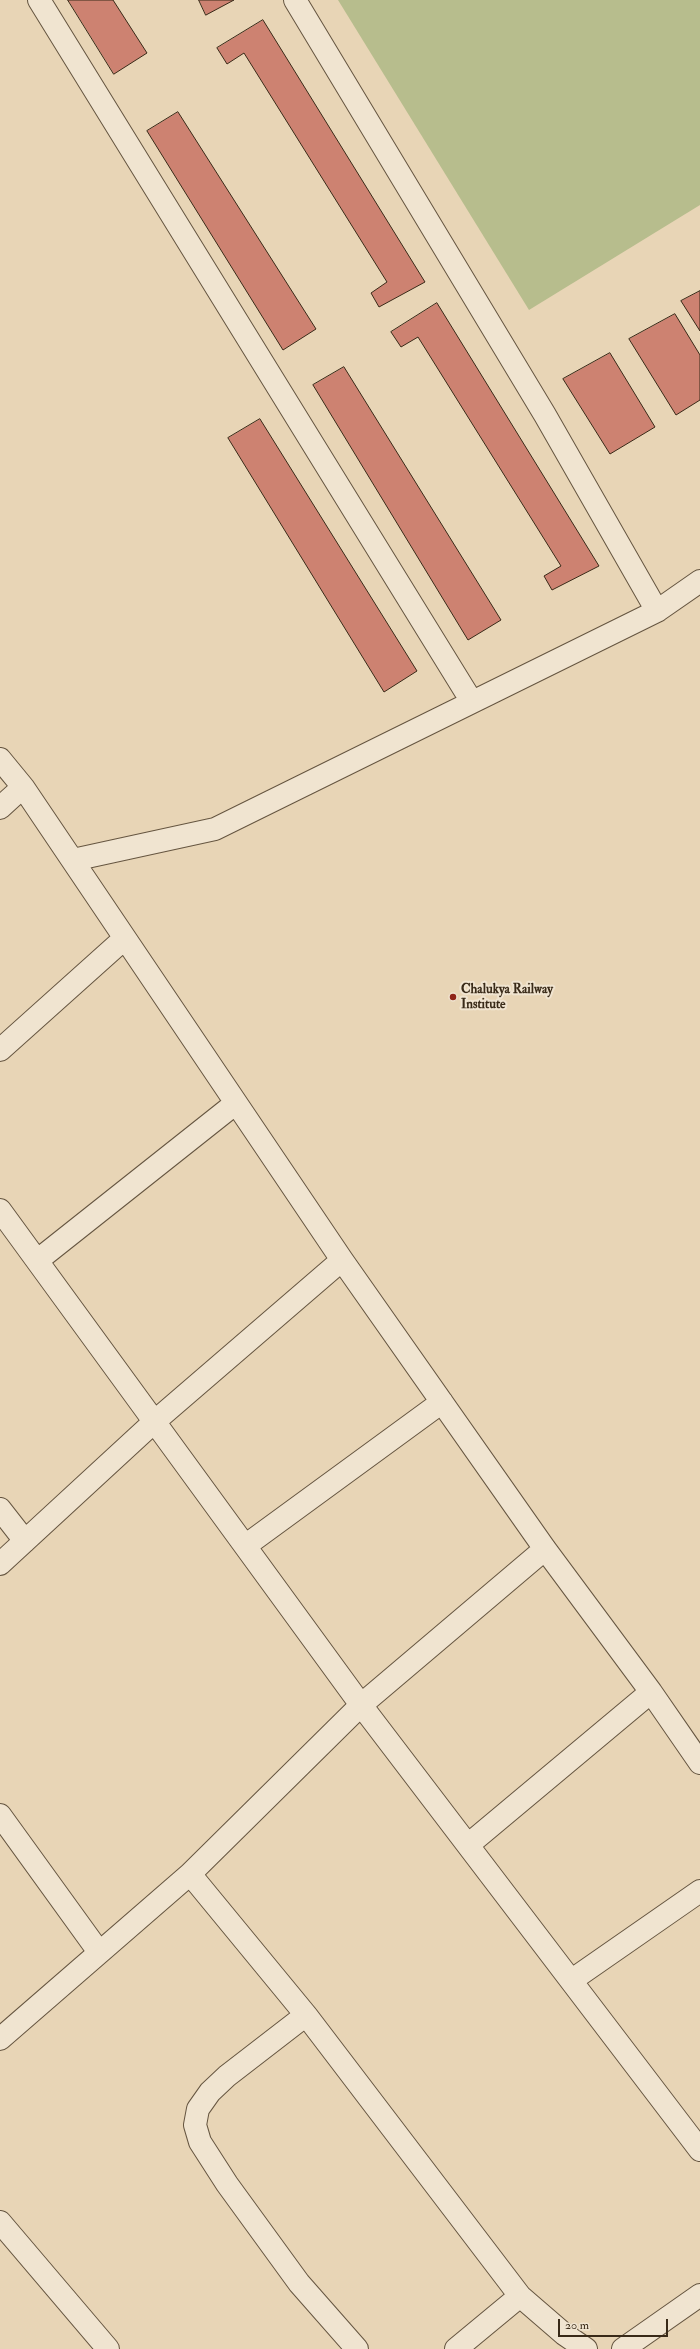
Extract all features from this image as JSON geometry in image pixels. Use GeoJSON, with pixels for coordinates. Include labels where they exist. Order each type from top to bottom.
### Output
{"type":"FeatureCollection","features":[{"type":"Feature","properties":{"kind":"street"},"geometry":{"type":"LineString","coordinates":[[39,0],[472,702]]}},
{"type":"Feature","properties":{"kind":"street"},"geometry":{"type":"LineString","coordinates":[[295,0],[545,415],[657,611]]}},
{"type":"Feature","properties":{"kind":"street"},"geometry":{"type":"LineString","coordinates":[[73,860],[215,829],[657,611],[700,581]]}},
{"type":"Feature","properties":{"kind":"street"},"geometry":{"type":"LineString","coordinates":[[0,759],[23,787],[73,860],[342,1260],[545,1549],[651,1692],[700,1763]]}},
{"type":"Feature","properties":{"kind":"street"},"geometry":{"type":"LineString","coordinates":[[0,808],[23,787]]}},
{"type":"Feature","properties":{"kind":"street"},"geometry":{"type":"LineString","coordinates":[[0,1050],[125,938]]}},
{"type":"Feature","properties":{"kind":"street"},"geometry":{"type":"LineString","coordinates":[[38,1260],[236,1102]]}},
{"type":"Feature","properties":{"kind":"street"},"geometry":{"type":"LineString","coordinates":[[0,1210],[38,1260],[154,1422],[361,1705],[698,2143]]}},
{"type":"Feature","properties":{"kind":"street"},"geometry":{"type":"LineString","coordinates":[[0,1564],[154,1422],[342,1260]]}},
{"type":"Feature","properties":{"kind":"street"},"geometry":{"type":"LineString","coordinates":[[245,1546],[442,1402]]}},
{"type":"Feature","properties":{"kind":"street"},"geometry":{"type":"LineString","coordinates":[[0,1509],[25,1541]]}},
{"type":"Feature","properties":{"kind":"street"},"geometry":{"type":"LineString","coordinates":[[0,2039],[190,1874],[361,1705],[545,1549]]}},
{"type":"Feature","properties":{"kind":"street"},"geometry":{"type":"LineString","coordinates":[[468,1845],[651,1692]]}},
{"type":"Feature","properties":{"kind":"street"},"geometry":{"type":"LineString","coordinates":[[0,1815],[99,1952]]}},
{"type":"Feature","properties":{"kind":"street"},"geometry":{"type":"LineString","coordinates":[[190,1874],[306,2015],[520,2296],[564,2334],[586,2349]]}},
{"type":"Feature","properties":{"kind":"street"},"geometry":{"type":"LineString","coordinates":[[572,1980],[700,1891]]}},
{"type":"Feature","properties":{"kind":"street"},"geometry":{"type":"LineString","coordinates":[[306,2015],[227,2076],[210,2092],[198,2109],[195,2125],[200,2142],[227,2184],[299,2283],[357,2349]]}},
{"type":"Feature","properties":{"kind":"street"},"geometry":{"type":"LineString","coordinates":[[0,2222],[97,2345]]}},
{"type":"Feature","properties":{"kind":"street"},"geometry":{"type":"LineString","coordinates":[[623,2349],[700,2295]]}},
{"type":"Feature","properties":{"kind":"street"},"geometry":{"type":"LineString","coordinates":[[456,2349],[520,2296]]}},
{"type":"Feature","properties":{"kind":"green space"},"geometry":{"type":"Polygon","coordinates":[[[338,0],[700,0],[700,205],[529,310],[338,0]]]}},
{"type":"Feature","properties":{"kind":"building"},"geometry":{"type":"Polygon","coordinates":[[[68,0],[113,0],[147,53],[114,74],[68,0]]]}},
{"type":"Feature","properties":{"kind":"building"},"geometry":{"type":"Polygon","coordinates":[[[199,0],[234,0],[206,15],[199,0]]]}},
{"type":"Feature","properties":{"kind":"building"},"geometry":{"type":"Polygon","coordinates":[[[263,20],[425,282],[379,307],[371,293],[387,282],[244,53],[227,64],[217,48],[263,20]]]}},
{"type":"Feature","properties":{"kind":"building"},"geometry":{"type":"Polygon","coordinates":[[[178,112],[316,329],[283,350],[147,131],[178,112]]]}},
{"type":"Feature","properties":{"kind":"building"},"geometry":{"type":"Polygon","coordinates":[[[700,291],[700,331],[681,301],[700,291]]]}},
{"type":"Feature","properties":{"kind":"building"},"geometry":{"type":"Polygon","coordinates":[[[437,303],[599,566],[552,590],[544,576],[561,566],[418,337],[401,347],[391,332],[437,303]]]}},
{"type":"Feature","properties":{"kind":"building"},"geometry":{"type":"Polygon","coordinates":[[[675,314],[700,355],[700,400],[676,415],[629,339],[675,314]]]}},
{"type":"Feature","properties":{"kind":"building"},"geometry":{"type":"Polygon","coordinates":[[[610,353],[655,427],[610,454],[563,379],[610,353]]]}},
{"type":"Feature","properties":{"kind":"building"},"geometry":{"type":"Polygon","coordinates":[[[344,367],[501,620],[468,640],[313,385],[344,367]]]}},
{"type":"Feature","properties":{"kind":"building"},"geometry":{"type":"Polygon","coordinates":[[[260,419],[417,671],[384,692],[228,438],[260,419]]]}},
{"type":"Feature","properties":{"kind":"place","name":"Chalukya Railway Institute"},"geometry":{"type":"Point","coordinates":[453,997]}}]}
